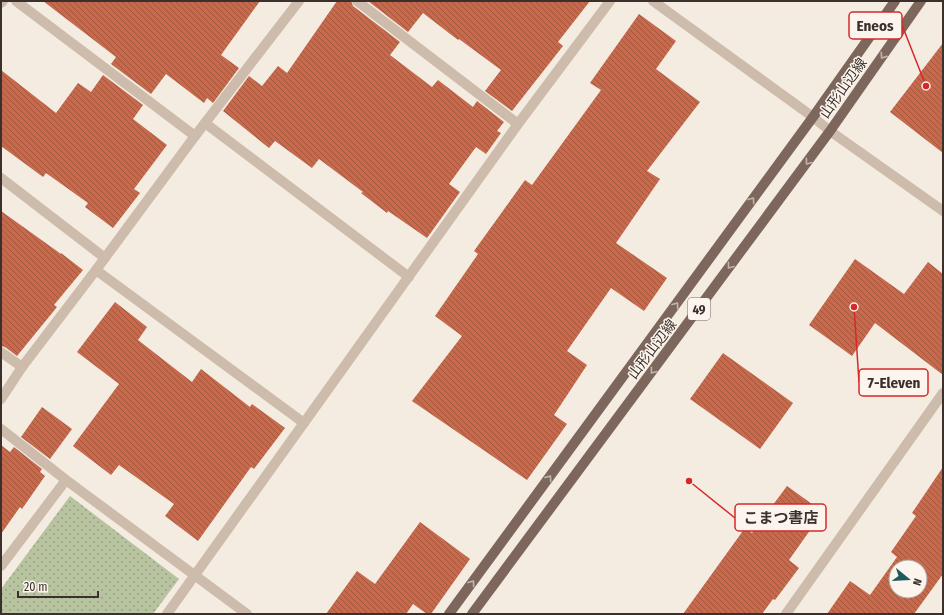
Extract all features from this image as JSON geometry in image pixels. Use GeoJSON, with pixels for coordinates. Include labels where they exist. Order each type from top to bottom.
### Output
{"type":"FeatureCollection","features":[{"type":"Feature","properties":{"kind":"main road","name":"山形山辺線"},"geometry":{"type":"LineString","coordinates":[[449,614],[813,117],[895,1]]}},
{"type":"Feature","properties":{"kind":"main road","name":"山形山辺線"},"geometry":{"type":"LineString","coordinates":[[472,614],[830,131],[922,1]]}},
{"type":"Feature","properties":{"kind":"street"},"geometry":{"type":"LineString","coordinates":[[16,1],[195,136]]}},
{"type":"Feature","properties":{"kind":"street"},"geometry":{"type":"LineString","coordinates":[[1,399],[22,367],[195,136],[299,1]]}},
{"type":"Feature","properties":{"kind":"street"},"geometry":{"type":"LineString","coordinates":[[357,1],[518,124]]}},
{"type":"Feature","properties":{"kind":"street"},"geometry":{"type":"LineString","coordinates":[[167,614],[518,124],[610,1]]}},
{"type":"Feature","properties":{"kind":"street"},"geometry":{"type":"LineString","coordinates":[[653,1],[813,117],[830,131],[943,211]]}},
{"type":"Feature","properties":{"kind":"street"},"geometry":{"type":"LineString","coordinates":[[205,123],[409,277]]}},
{"type":"Feature","properties":{"kind":"street"},"geometry":{"type":"LineString","coordinates":[[1,178],[105,258]]}},
{"type":"Feature","properties":{"kind":"street"},"geometry":{"type":"LineString","coordinates":[[96,270],[304,423]]}},
{"type":"Feature","properties":{"kind":"street"},"geometry":{"type":"LineString","coordinates":[[1,352],[22,367]]}},
{"type":"Feature","properties":{"kind":"street"},"geometry":{"type":"LineString","coordinates":[[786,614],[943,393]]}},
{"type":"Feature","properties":{"kind":"street"},"geometry":{"type":"LineString","coordinates":[[1,430],[247,614]]}},
{"type":"Feature","properties":{"kind":"street"},"geometry":{"type":"LineString","coordinates":[[1,566],[66,480]]}},
{"type":"Feature","properties":{"kind":"green space"},"geometry":{"type":"Polygon","coordinates":[[[70,496],[179,579],[153,614],[1,614],[1,589],[70,496]]]}},
{"type":"Feature","properties":{"kind":"building"},"geometry":{"type":"Polygon","coordinates":[[[43,1],[260,1],[221,55],[239,68],[213,103],[207,98],[204,103],[166,74],[151,94],[111,64],[116,57],[43,1]]]}},
{"type":"Feature","properties":{"kind":"building"},"geometry":{"type":"Polygon","coordinates":[[[337,1],[351,1],[353,6],[400,42],[390,55],[432,87],[438,80],[473,107],[477,101],[504,122],[497,131],[501,133],[486,154],[476,147],[449,184],[460,192],[427,238],[388,211],[387,213],[361,193],[363,192],[319,159],[312,168],[275,141],[269,148],[223,111],[249,76],[262,86],[278,66],[287,73],[337,1]]]}},
{"type":"Feature","properties":{"kind":"building"},"geometry":{"type":"Polygon","coordinates":[[[368,1],[590,1],[558,42],[563,46],[512,111],[485,91],[501,70],[423,13],[408,32],[368,1]]]}},
{"type":"Feature","properties":{"kind":"building"},"geometry":{"type":"Polygon","coordinates":[[[639,14],[676,41],[656,69],[700,102],[647,171],[660,179],[616,243],[667,278],[644,311],[611,288],[567,351],[587,365],[554,415],[567,424],[527,480],[412,401],[462,336],[435,316],[478,254],[474,251],[525,180],[532,185],[601,90],[590,83],[639,14]]]}},
{"type":"Feature","properties":{"kind":"building"},"geometry":{"type":"Polygon","coordinates":[[[943,43],[943,153],[890,112],[943,43]]]}},
{"type":"Feature","properties":{"kind":"building"},"geometry":{"type":"Polygon","coordinates":[[[1,70],[56,113],[78,83],[91,92],[103,75],[143,105],[133,119],[167,145],[134,189],[140,193],[113,228],[85,207],[88,203],[46,173],[43,177],[1,146],[1,70]]]}},
{"type":"Feature","properties":{"kind":"building"},"geometry":{"type":"Polygon","coordinates":[[[1,211],[83,270],[54,305],[57,307],[17,356],[5,347],[1,346],[1,211]]]}},
{"type":"Feature","properties":{"kind":"building"},"geometry":{"type":"Polygon","coordinates":[[[855,259],[904,294],[928,262],[943,274],[943,375],[875,323],[852,356],[809,325],[855,259]]]}},
{"type":"Feature","properties":{"kind":"building"},"geometry":{"type":"Polygon","coordinates":[[[115,302],[147,327],[138,340],[192,382],[201,369],[250,407],[252,404],[285,428],[254,469],[251,467],[198,541],[165,516],[174,504],[119,465],[111,475],[73,446],[119,384],[77,352],[115,302]]]}},
{"type":"Feature","properties":{"kind":"building"},"geometry":{"type":"Polygon","coordinates":[[[723,353],[793,403],[760,449],[690,399],[723,353]]]}},
{"type":"Feature","properties":{"kind":"building"},"geometry":{"type":"Polygon","coordinates":[[[42,407],[72,429],[50,459],[21,437],[42,407]]]}},
{"type":"Feature","properties":{"kind":"building"},"geometry":{"type":"Polygon","coordinates":[[[1,445],[10,452],[14,447],[42,469],[40,472],[45,476],[22,509],[20,507],[1,534],[1,445]]]}},
{"type":"Feature","properties":{"kind":"building"},"geometry":{"type":"Polygon","coordinates":[[[943,467],[943,574],[928,595],[928,559],[896,559],[897,557],[891,552],[916,516],[912,513],[943,467]]]}},
{"type":"Feature","properties":{"kind":"building"},"geometry":{"type":"Polygon","coordinates":[[[787,486],[823,512],[789,560],[799,568],[775,600],[773,599],[762,614],[683,614],[745,528],[752,533],[787,486]]]}},
{"type":"Feature","properties":{"kind":"building"},"geometry":{"type":"Polygon","coordinates":[[[420,522],[470,559],[431,614],[427,614],[413,604],[406,614],[326,614],[357,571],[375,584],[420,522]]]}},
{"type":"Feature","properties":{"kind":"building"},"geometry":{"type":"Polygon","coordinates":[[[888,570],[888,599],[925,599],[914,614],[827,614],[850,581],[870,595],[888,570]]]}},
{"type":"Feature","properties":{"kind":"place","name":"Eneos"},"geometry":{"type":"Point","coordinates":[926,86]}},
{"type":"Feature","properties":{"kind":"place","name":"7-Eleven"},"geometry":{"type":"Point","coordinates":[854,307]}},
{"type":"Feature","properties":{"kind":"place","name":"こまつ書店"},"geometry":{"type":"Point","coordinates":[689,481]}}]}
